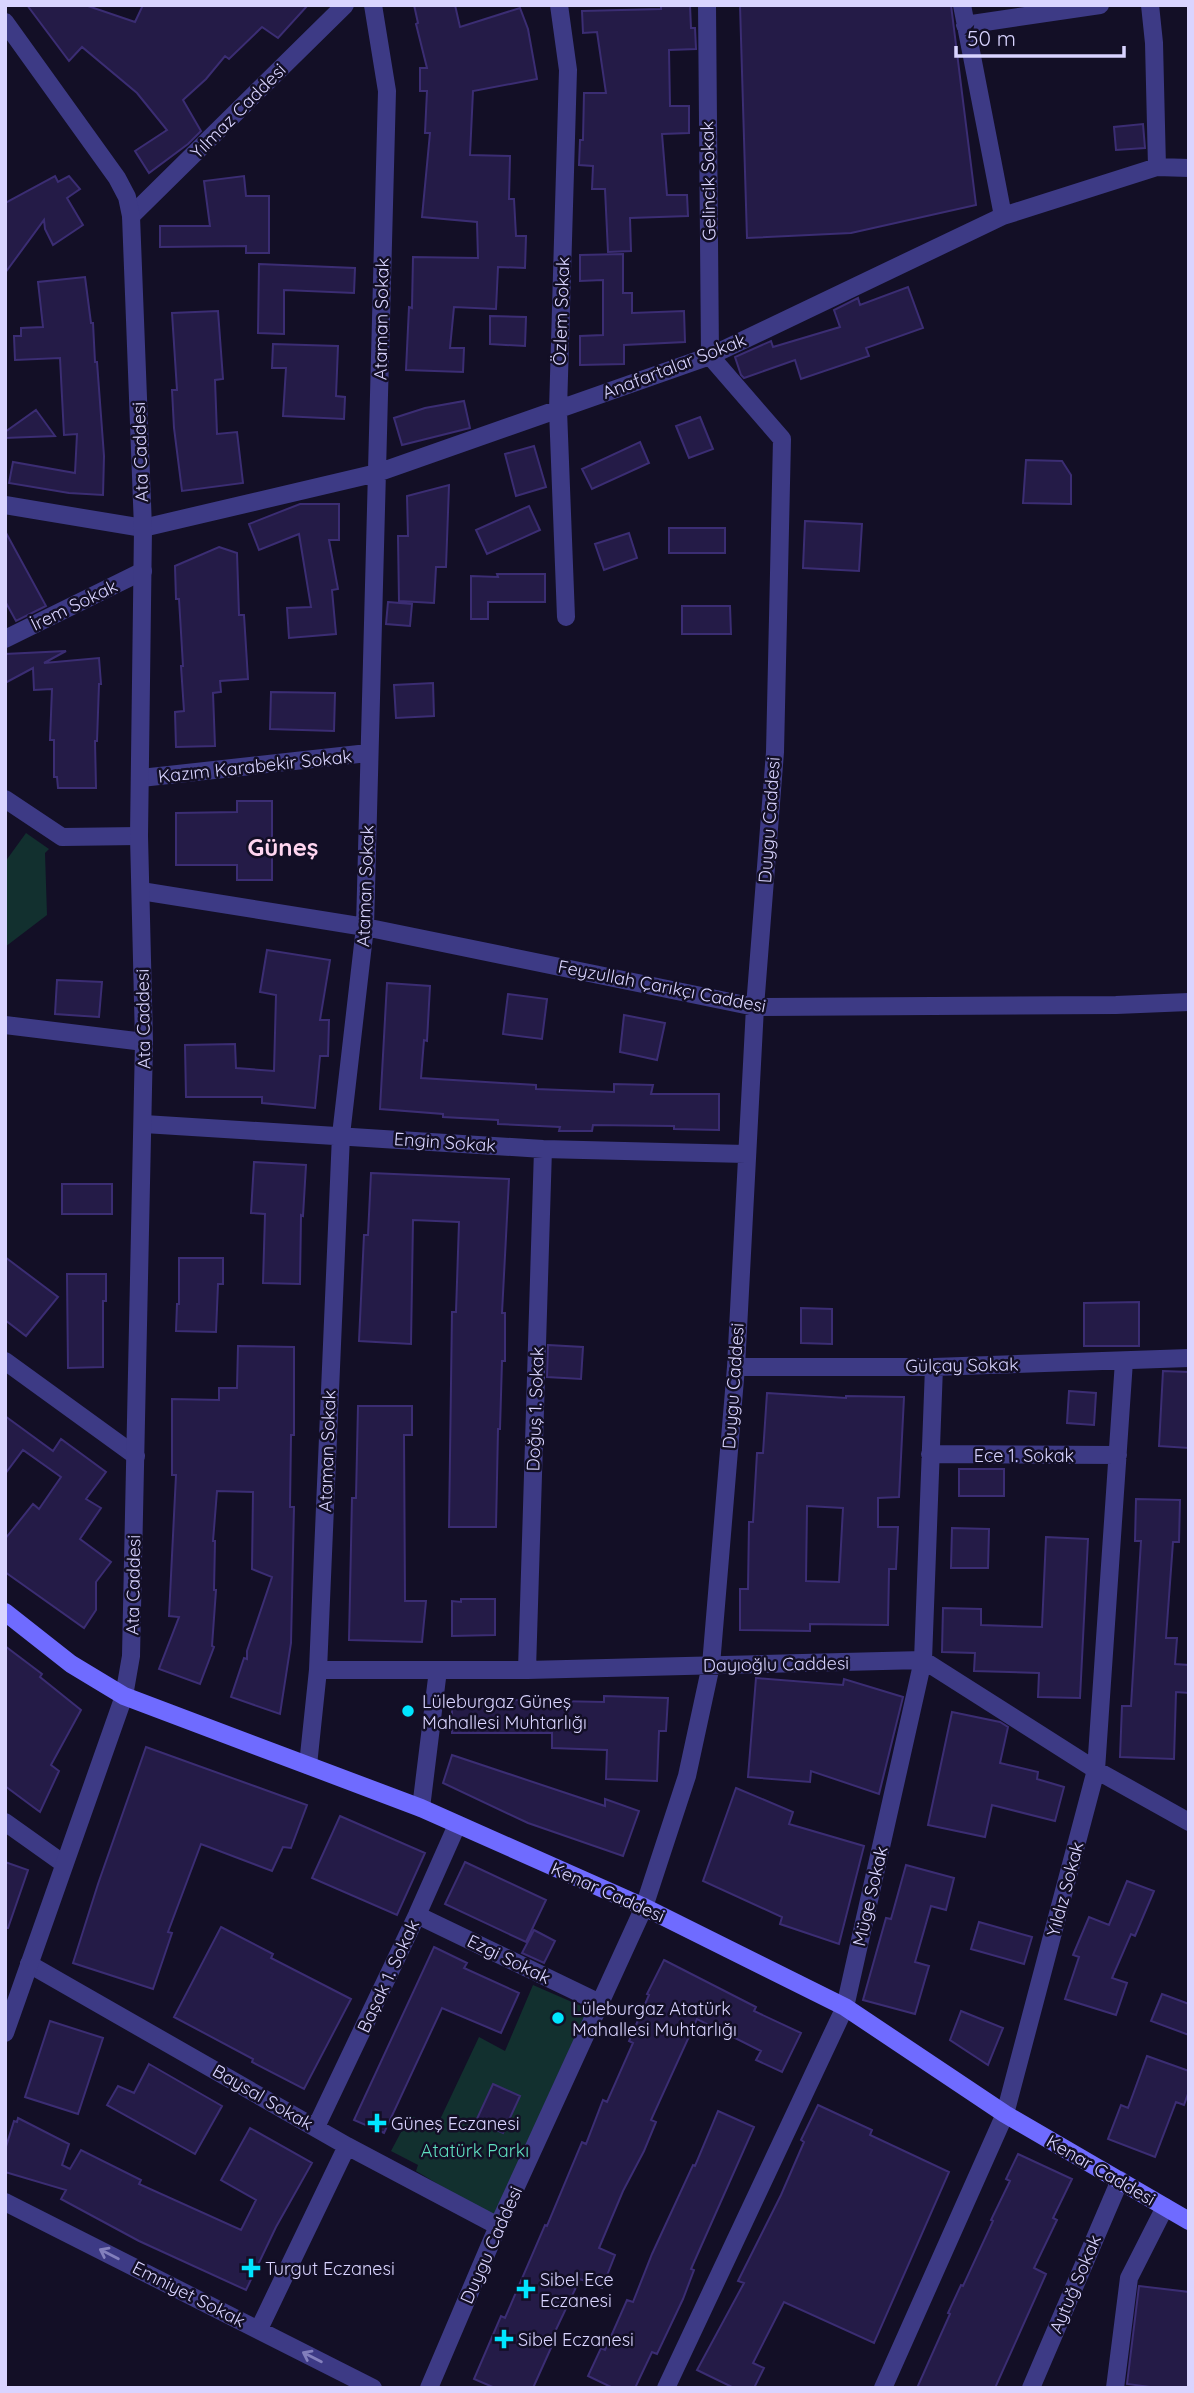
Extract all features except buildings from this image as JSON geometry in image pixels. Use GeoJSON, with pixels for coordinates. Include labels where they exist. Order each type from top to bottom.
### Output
{"type":"FeatureCollection","features":[{"type":"Feature","properties":{"kind":"main road","name":"Kenar Caddesi"},"geometry":{"type":"LineString","coordinates":[[5,1612],[71,1664],[124,1696],[421,1808],[645,1907],[845,2007],[1005,2113],[1189,2221]]}},
{"type":"Feature","properties":{"kind":"street","name":"Yılmaz Caddesi"},"geometry":{"type":"LineString","coordinates":[[131,216],[345,5]]}},
{"type":"Feature","properties":{"kind":"street","name":"Ataman Sokak"},"geometry":{"type":"LineString","coordinates":[[308,1765],[318,1670],[341,1135],[365,927],[387,91],[373,5]]}},
{"type":"Feature","properties":{"kind":"street","name":"Özlem Sokak"},"geometry":{"type":"LineString","coordinates":[[559,5],[568,70],[558,410],[566,617]]}},
{"type":"Feature","properties":{"kind":"street","name":"Gelincik Sokak"},"geometry":{"type":"LineString","coordinates":[[707,5],[710,356]]}},
{"type":"Feature","properties":{"kind":"street"},"geometry":{"type":"LineString","coordinates":[[962,5],[1003,216]]}},
{"type":"Feature","properties":{"kind":"street"},"geometry":{"type":"LineString","coordinates":[[965,25],[1100,5]]}},
{"type":"Feature","properties":{"kind":"street"},"geometry":{"type":"LineString","coordinates":[[1150,5],[1154,43],[1157,167]]}},
{"type":"Feature","properties":{"kind":"street","name":"Ata Caddesi"},"geometry":{"type":"LineString","coordinates":[[5,22],[117,178],[127,197],[131,216],[143,528],[139,836],[144,1042],[131,1656],[124,1696],[5,2033]]}},
{"type":"Feature","properties":{"kind":"street","name":"Anafartalar Sokak"},"geometry":{"type":"LineString","coordinates":[[143,528],[377,473],[710,356],[1003,216],[1157,167],[1189,168]]}},
{"type":"Feature","properties":{"kind":"street","name":"Duygu Caddesi"},"geometry":{"type":"LineString","coordinates":[[429,2388],[498,2226],[645,1907],[687,1776],[711,1665],[736,1367],[755,1007],[775,752],[782,439],[710,356]]}},
{"type":"Feature","properties":{"kind":"street"},"geometry":{"type":"LineString","coordinates":[[5,505],[143,528]]}},
{"type":"Feature","properties":{"kind":"street","name":"İrem Sokak"},"geometry":{"type":"LineString","coordinates":[[5,639],[143,571]]}},
{"type":"Feature","properties":{"kind":"street","name":"Kazım Karabekir Sokak"},"geometry":{"type":"LineString","coordinates":[[141,778],[368,754]]}},
{"type":"Feature","properties":{"kind":"street"},"geometry":{"type":"LineString","coordinates":[[5,799],[62,837],[139,836]]}},
{"type":"Feature","properties":{"kind":"street","name":"Feyzullah Çarıkçı Caddesi"},"geometry":{"type":"LineString","coordinates":[[141,891],[365,927],[755,1007],[1189,1002]]}},
{"type":"Feature","properties":{"kind":"street"},"geometry":{"type":"LineString","coordinates":[[5,1025],[144,1042]]}},
{"type":"Feature","properties":{"kind":"street","name":"Engin Sokak"},"geometry":{"type":"LineString","coordinates":[[144,1124],[543,1149],[746,1154]]}},
{"type":"Feature","properties":{"kind":"street","name":"Doğuş 1. Sokak"},"geometry":{"type":"LineString","coordinates":[[527,1670],[543,1149]]}},
{"type":"Feature","properties":{"kind":"street","name":"Gülçay Sokak"},"geometry":{"type":"LineString","coordinates":[[736,1367],[933,1367],[1189,1358]]}},
{"type":"Feature","properties":{"kind":"street"},"geometry":{"type":"LineString","coordinates":[[5,1361],[136,1455]]}},
{"type":"Feature","properties":{"kind":"street","name":"Yıldız Sokak"},"geometry":{"type":"LineString","coordinates":[[883,2388],[1005,2113],[1097,1770],[1124,1361]]}},
{"type":"Feature","properties":{"kind":"street","name":"Müge Sokak"},"geometry":{"type":"LineString","coordinates":[[666,2388],[845,2007],[923,1660],[933,1367]]}},
{"type":"Feature","properties":{"kind":"street","name":"Ece 1. Sokak"},"geometry":{"type":"LineString","coordinates":[[930,1454],[1118,1455]]}},
{"type":"Feature","properties":{"kind":"street"},"geometry":{"type":"LineString","coordinates":[[923,1660],[1097,1770],[1189,1822]]}},
{"type":"Feature","properties":{"kind":"street","name":"Dayıoğlu Caddesi"},"geometry":{"type":"LineString","coordinates":[[318,1670],[527,1670],[923,1660]]}},
{"type":"Feature","properties":{"kind":"street"},"geometry":{"type":"LineString","coordinates":[[421,1808],[438,1670]]}},
{"type":"Feature","properties":{"kind":"street"},"geometry":{"type":"LineString","coordinates":[[5,1822],[64,1864]]}},
{"type":"Feature","properties":{"kind":"street","name":"Başak 1. Sokak"},"geometry":{"type":"LineString","coordinates":[[316,2127],[457,1825]]}},
{"type":"Feature","properties":{"kind":"street","name":"Ezgi Sokak"},"geometry":{"type":"LineString","coordinates":[[417,1915],[600,2003]]}},
{"type":"Feature","properties":{"kind":"street","name":"Baysal Sokak"},"geometry":{"type":"LineString","coordinates":[[29,1964],[347,2146],[498,2226]]}},
{"type":"Feature","properties":{"kind":"street"},"geometry":{"type":"LineString","coordinates":[[259,2329],[347,2146]]}},
{"type":"Feature","properties":{"kind":"street","name":"Aytuğ Sokak"},"geometry":{"type":"LineString","coordinates":[[1031,2388],[1119,2180]]}},
{"type":"Feature","properties":{"kind":"street","name":"Emniyet Sokak"},"geometry":{"type":"LineString","coordinates":[[5,2202],[373,2388]]}},
{"type":"Feature","properties":{"kind":"street"},"geometry":{"type":"LineString","coordinates":[[1115,2388],[1129,2278],[1166,2207]]}},
{"type":"Feature","properties":{"kind":"green space"},"geometry":{"type":"Polygon","coordinates":[[[26,833],[49,849],[45,853],[47,915],[5,947],[5,862],[26,833]]]}},
{"type":"Feature","properties":{"kind":"green space","name":"Atatürk Parkı"},"geometry":{"type":"Polygon","coordinates":[[[533,1985],[588,2009],[493,2217],[416,2171],[418,2165],[391,2151],[410,2115],[436,2128],[479,2037],[505,2051],[533,1985]]]}},
{"type":"Feature","properties":{"kind":"place","name":"Lüleburgaz Güneş Mahallesi Muhtarlığı"},"geometry":{"type":"Point","coordinates":[408,1711]}},
{"type":"Feature","properties":{"kind":"place","name":"Lüleburgaz Atatürk Mahallesi Muhtarlığı"},"geometry":{"type":"Point","coordinates":[558,2018]}},
{"type":"Feature","properties":{"kind":"place","name":"Güneş Eczanesi"},"geometry":{"type":"Point","coordinates":[377,2123]}},
{"type":"Feature","properties":{"kind":"place","name":"Turgut Eczanesi"},"geometry":{"type":"Point","coordinates":[251,2268]}},
{"type":"Feature","properties":{"kind":"place","name":"Sibel Ece Eczanesi"},"geometry":{"type":"Point","coordinates":[526,2289]}},
{"type":"Feature","properties":{"kind":"place","name":"Sibel Eczanesi"},"geometry":{"type":"Point","coordinates":[504,2339]}},
{"type":"Feature","properties":{"kind":"district","name":"Güneş"},"geometry":{"type":"Point","coordinates":[283,847]}}]}
